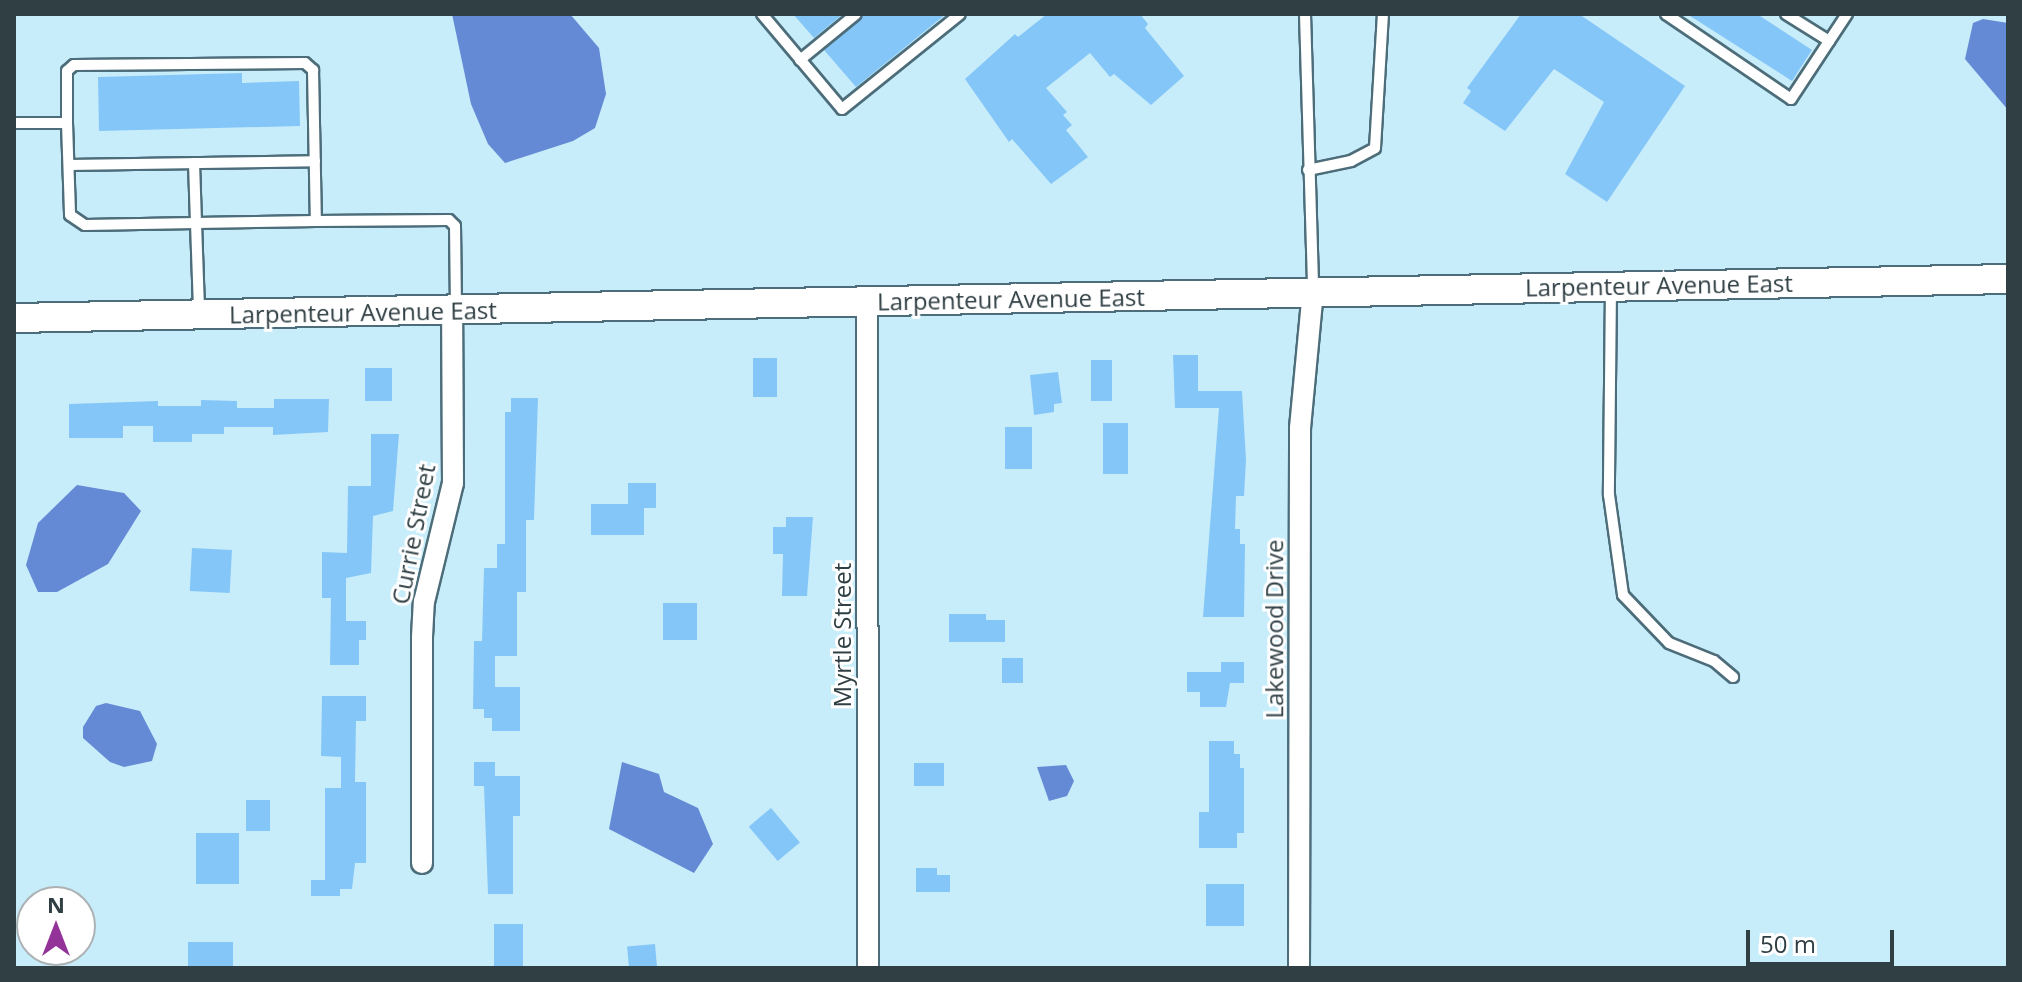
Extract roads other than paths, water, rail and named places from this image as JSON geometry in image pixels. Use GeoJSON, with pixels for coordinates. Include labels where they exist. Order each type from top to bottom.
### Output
{"type":"FeatureCollection","features":[{"type":"Feature","properties":{"kind":"street","name":"Larpenteur Avenue East"},"geometry":{"type":"LineString","coordinates":[[14,318],[2008,279]]}},
{"type":"Feature","properties":{"kind":"street","name":"Lakewood Drive"},"geometry":{"type":"LineString","coordinates":[[1299,968],[1300,428],[1313,291]]}},
{"type":"Feature","properties":{"kind":"street","name":"Myrtle Street"},"geometry":{"type":"LineString","coordinates":[[867,302],[868,968]]}},
{"type":"Feature","properties":{"kind":"street","name":"Currie Street"},"geometry":{"type":"LineString","coordinates":[[422,863],[424,602],[453,483],[454,311]]}},
{"type":"Feature","properties":{"kind":"lane"},"geometry":{"type":"LineString","coordinates":[[762,14],[842,109],[960,14]]}},
{"type":"Feature","properties":{"kind":"lane"},"geometry":{"type":"LineString","coordinates":[[800,60],[856,14]]}},
{"type":"Feature","properties":{"kind":"lane"},"geometry":{"type":"LineString","coordinates":[[1305,14],[1313,291]]}},
{"type":"Feature","properties":{"kind":"lane"},"geometry":{"type":"LineString","coordinates":[[1308,170],[1351,161],[1375,148],[1383,14]]}},
{"type":"Feature","properties":{"kind":"lane"},"geometry":{"type":"LineString","coordinates":[[1666,14],[1791,99],[1847,14]]}},
{"type":"Feature","properties":{"kind":"lane"},"geometry":{"type":"LineString","coordinates":[[1786,14],[1829,41]]}},
{"type":"Feature","properties":{"kind":"lane"},"geometry":{"type":"LineString","coordinates":[[316,221],[313,70],[305,63],[74,65],[67,71],[70,215],[85,225],[449,220],[455,226],[454,311]]}},
{"type":"Feature","properties":{"kind":"lane"},"geometry":{"type":"LineString","coordinates":[[14,123],[67,123]]}},
{"type":"Feature","properties":{"kind":"lane"},"geometry":{"type":"LineString","coordinates":[[69,165],[315,161]]}},
{"type":"Feature","properties":{"kind":"lane"},"geometry":{"type":"LineString","coordinates":[[194,163],[199,314]]}},
{"type":"Feature","properties":{"kind":"lane"},"geometry":{"type":"LineString","coordinates":[[1611,286],[1609,495],[1623,595],[1669,643],[1714,661],[1733,677]]}},
{"type":"Feature","properties":{"kind":"water"},"geometry":{"type":"Polygon","coordinates":[[[452,14],[570,14],[599,48],[606,94],[595,128],[573,141],[505,163],[488,144],[471,104],[452,14]]]}},
{"type":"Feature","properties":{"kind":"water"},"geometry":{"type":"Polygon","coordinates":[[[1983,19],[2008,23],[2008,110],[1965,59],[1973,23],[1983,19]]]}},
{"type":"Feature","properties":{"kind":"water"},"geometry":{"type":"Polygon","coordinates":[[[77,485],[124,493],[141,511],[108,564],[57,592],[38,592],[26,565],[38,523],[77,485]]]}},
{"type":"Feature","properties":{"kind":"water"},"geometry":{"type":"Polygon","coordinates":[[[106,703],[140,711],[157,744],[152,761],[124,767],[110,762],[83,738],[83,727],[96,706],[106,703]]]}},
{"type":"Feature","properties":{"kind":"water"},"geometry":{"type":"Polygon","coordinates":[[[622,762],[659,774],[664,792],[698,808],[713,844],[694,873],[609,829],[622,762]]]}},
{"type":"Feature","properties":{"kind":"water"},"geometry":{"type":"Polygon","coordinates":[[[1066,765],[1074,781],[1067,796],[1049,801],[1037,767],[1066,765]]]}}]}
